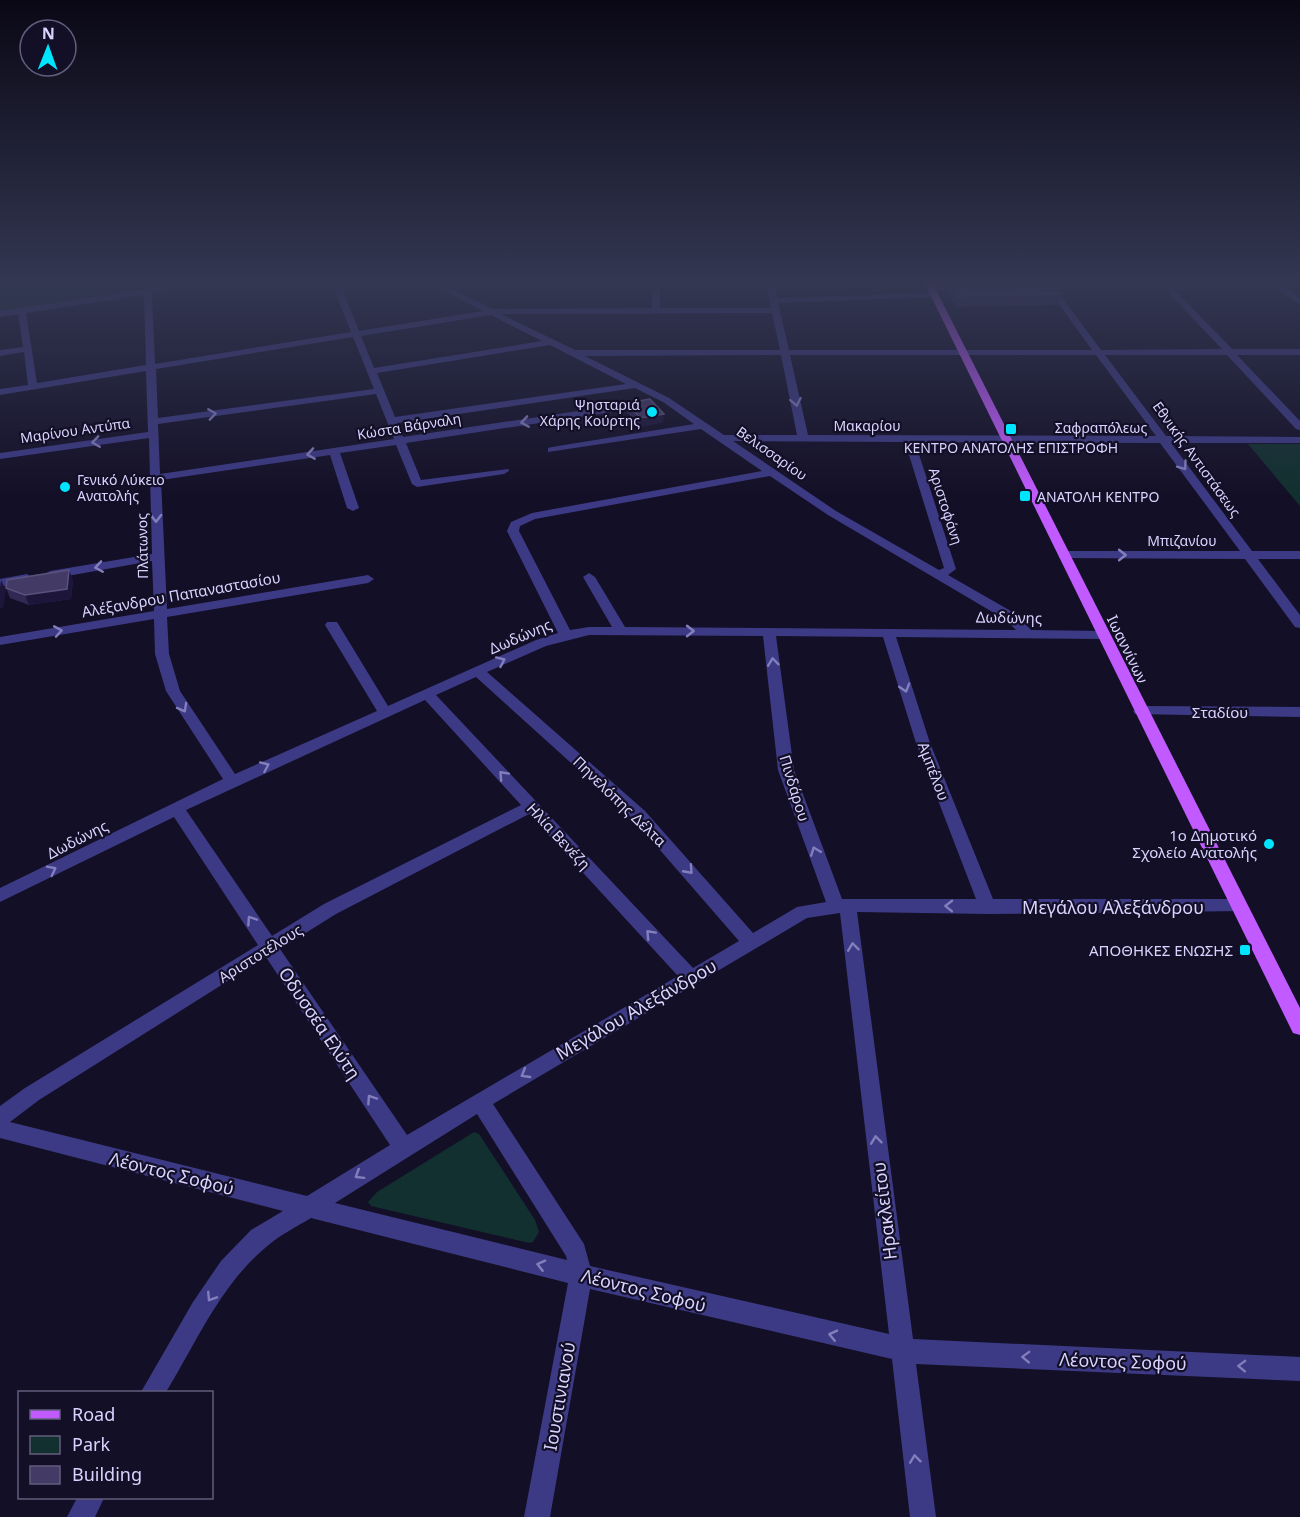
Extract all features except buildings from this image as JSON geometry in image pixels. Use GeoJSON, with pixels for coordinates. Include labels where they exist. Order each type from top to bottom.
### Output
{"type":"FeatureCollection","features":[{"type":"Feature","properties":{"kind":"main road","name":"Ιωαννίνων"},"geometry":{"type":"LineString","coordinates":[[965,355],[1140,711],[1300,1027]]}},
{"type":"Feature","properties":{"kind":"street"},"geometry":{"type":"LineString","coordinates":[[30,355],[33,386]]}},
{"type":"Feature","properties":{"kind":"street","name":"Πλάτωνος"},"geometry":{"type":"LineString","coordinates":[[151,355],[162,654],[173,691],[232,781]]}},
{"type":"Feature","properties":{"kind":"street"},"geometry":{"type":"LineString","coordinates":[[0,392],[225,355]]}},
{"type":"Feature","properties":{"kind":"street"},"geometry":{"type":"LineString","coordinates":[[364,355],[417,484],[504,471]]}},
{"type":"Feature","properties":{"kind":"street"},"geometry":{"type":"LineString","coordinates":[[370,371],[472,355]]}},
{"type":"Feature","properties":{"kind":"street","name":"Βελισσαρίου"},"geometry":{"type":"LineString","coordinates":[[578,355],[666,400],[832,513],[1011,618],[1027,634]]}},
{"type":"Feature","properties":{"kind":"street"},"geometry":{"type":"LineString","coordinates":[[786,355],[803,438]]}},
{"type":"Feature","properties":{"kind":"street","name":"Εθνικής Αντιστάσεως"},"geometry":{"type":"LineString","coordinates":[[1101,355],[1300,624]]}},
{"type":"Feature","properties":{"kind":"street"},"geometry":{"type":"LineString","coordinates":[[1232,355],[1300,427]]}},
{"type":"Feature","properties":{"kind":"street"},"geometry":{"type":"LineString","coordinates":[[390,421],[637,385]]}},
{"type":"Feature","properties":{"kind":"street","name":"Μαρίνου Αντύπα"},"geometry":{"type":"LineString","coordinates":[[0,456],[378,391]]}},
{"type":"Feature","properties":{"kind":"street","name":"Κώστα Βάρναλη"},"geometry":{"type":"LineString","coordinates":[[155,478],[666,400]]}},
{"type":"Feature","properties":{"kind":"street"},"geometry":{"type":"LineString","coordinates":[[552,450],[705,425]]}},
{"type":"Feature","properties":{"kind":"street","name":"Μακαρίου"},"geometry":{"type":"LineString","coordinates":[[725,438],[1009,440]]}},
{"type":"Feature","properties":{"kind":"street","name":"Αριστοφάνη"},"geometry":{"type":"LineString","coordinates":[[909,439],[950,569],[939,576]]}},
{"type":"Feature","properties":{"kind":"street","name":"Σαφραπόλεως"},"geometry":{"type":"LineString","coordinates":[[1009,440],[1300,440]]}},
{"type":"Feature","properties":{"kind":"street"},"geometry":{"type":"LineString","coordinates":[[334,451],[353,508]]}},
{"type":"Feature","properties":{"kind":"street"},"geometry":{"type":"LineString","coordinates":[[566,635],[513,531],[515,524],[532,516],[772,472]]}},
{"type":"Feature","properties":{"kind":"street","name":"Μπιζανίου"},"geometry":{"type":"LineString","coordinates":[[1064,555],[1300,555]]}},
{"type":"Feature","properties":{"kind":"street"},"geometry":{"type":"LineString","coordinates":[[0,583],[157,557]]}},
{"type":"Feature","properties":{"kind":"street"},"geometry":{"type":"LineString","coordinates":[[589,577],[621,631]]}},
{"type":"Feature","properties":{"kind":"street","name":"Αλέξανδρου Παπαναστασίου"},"geometry":{"type":"LineString","coordinates":[[0,641],[368,579]]}},
{"type":"Feature","properties":{"kind":"street"},"geometry":{"type":"LineString","coordinates":[[333,625],[385,713]]}},
{"type":"Feature","properties":{"kind":"street","name":"Δωδώνης"},"geometry":{"type":"LineString","coordinates":[[0,896],[232,781],[566,635],[589,631],[769,631],[1103,635]]}},
{"type":"Feature","properties":{"kind":"street","name":"Πινδάρου"},"geometry":{"type":"LineString","coordinates":[[769,631],[786,770],[842,905]]}},
{"type":"Feature","properties":{"kind":"street","name":"Αμπέλου"},"geometry":{"type":"LineString","coordinates":[[888,632],[920,733],[988,907]]}},
{"type":"Feature","properties":{"kind":"street","name":"Πηνελόπης Δέλτα"},"geometry":{"type":"LineString","coordinates":[[478,672],[639,815],[750,942]]}},
{"type":"Feature","properties":{"kind":"street","name":"Ηλία Βενέζη"},"geometry":{"type":"LineString","coordinates":[[428,695],[690,977]]}},
{"type":"Feature","properties":{"kind":"street","name":"Σταδίου"},"geometry":{"type":"LineString","coordinates":[[1140,711],[1300,712]]}},
{"type":"Feature","properties":{"kind":"street","name":"Αριστοτέλους"},"geometry":{"type":"LineString","coordinates":[[0,1118],[32,1094],[345,901],[531,806]]}},
{"type":"Feature","properties":{"kind":"street","name":"Οδυσσέα Ελύτη"},"geometry":{"type":"LineString","coordinates":[[176,808],[404,1148]]}},
{"type":"Feature","properties":{"kind":"street","name":"Μεγάλου Αλεξάνδρου"},"geometry":{"type":"LineString","coordinates":[[154,1391],[211,1296],[249,1245],[480,1101],[803,912],[842,905],[1238,906]]}},
{"type":"Feature","properties":{"kind":"street","name":"Ηρακλείτου"},"geometry":{"type":"LineString","coordinates":[[842,905],[922,1517]]}},
{"type":"Feature","properties":{"kind":"street"},"geometry":{"type":"LineString","coordinates":[[480,1101],[571,1244],[581,1274]]}},
{"type":"Feature","properties":{"kind":"street","name":"Λέοντος Σοφού"},"geometry":{"type":"LineString","coordinates":[[0,1129],[308,1208],[900,1349],[936,1353],[1300,1369]]}},
{"type":"Feature","properties":{"kind":"street","name":"Ιουστινιανού"},"geometry":{"type":"LineString","coordinates":[[537,1517],[581,1274]]}},
{"type":"Feature","properties":{"kind":"street"},"geometry":{"type":"LineString","coordinates":[[80,1517],[90,1499]]}},
{"type":"Feature","properties":{"kind":"green space"},"geometry":{"type":"Polygon","coordinates":[[[1248,444],[1300,444],[1300,506],[1248,444]]]}},
{"type":"Feature","properties":{"kind":"green space"},"geometry":{"type":"Polygon","coordinates":[[[474,1132],[479,1134],[535,1220],[539,1232],[533,1242],[529,1243],[371,1206],[368,1202],[377,1192],[474,1132]]]}},
{"type":"Feature","properties":{"kind":"place","name":"Ψησταριά Χάρης Κούρτης"},"geometry":{"type":"Point","coordinates":[652,412]}},
{"type":"Feature","properties":{"kind":"place","name":"ΚΕΝΤΡΟ ΑΝΑΤΟΛΗΣ ΕΠΙΣΤΡΟΦΗ"},"geometry":{"type":"Point","coordinates":[1011,429]}},
{"type":"Feature","properties":{"kind":"place","name":"Γενικό Λύκειο Ανατολής"},"geometry":{"type":"Point","coordinates":[65,487]}},
{"type":"Feature","properties":{"kind":"place","name":"ΑΝΑΤΟΛΗ ΚΕΝΤΡΟ"},"geometry":{"type":"Point","coordinates":[1025,496]}},
{"type":"Feature","properties":{"kind":"place","name":"1ο Δημοτικό Σχολείο Ανατολής"},"geometry":{"type":"Point","coordinates":[1269,844]}},
{"type":"Feature","properties":{"kind":"place","name":"ΑΠΟΘΗΚΕΣ ΕΝΩΣΗΣ"},"geometry":{"type":"Point","coordinates":[1245,950]}}]}
